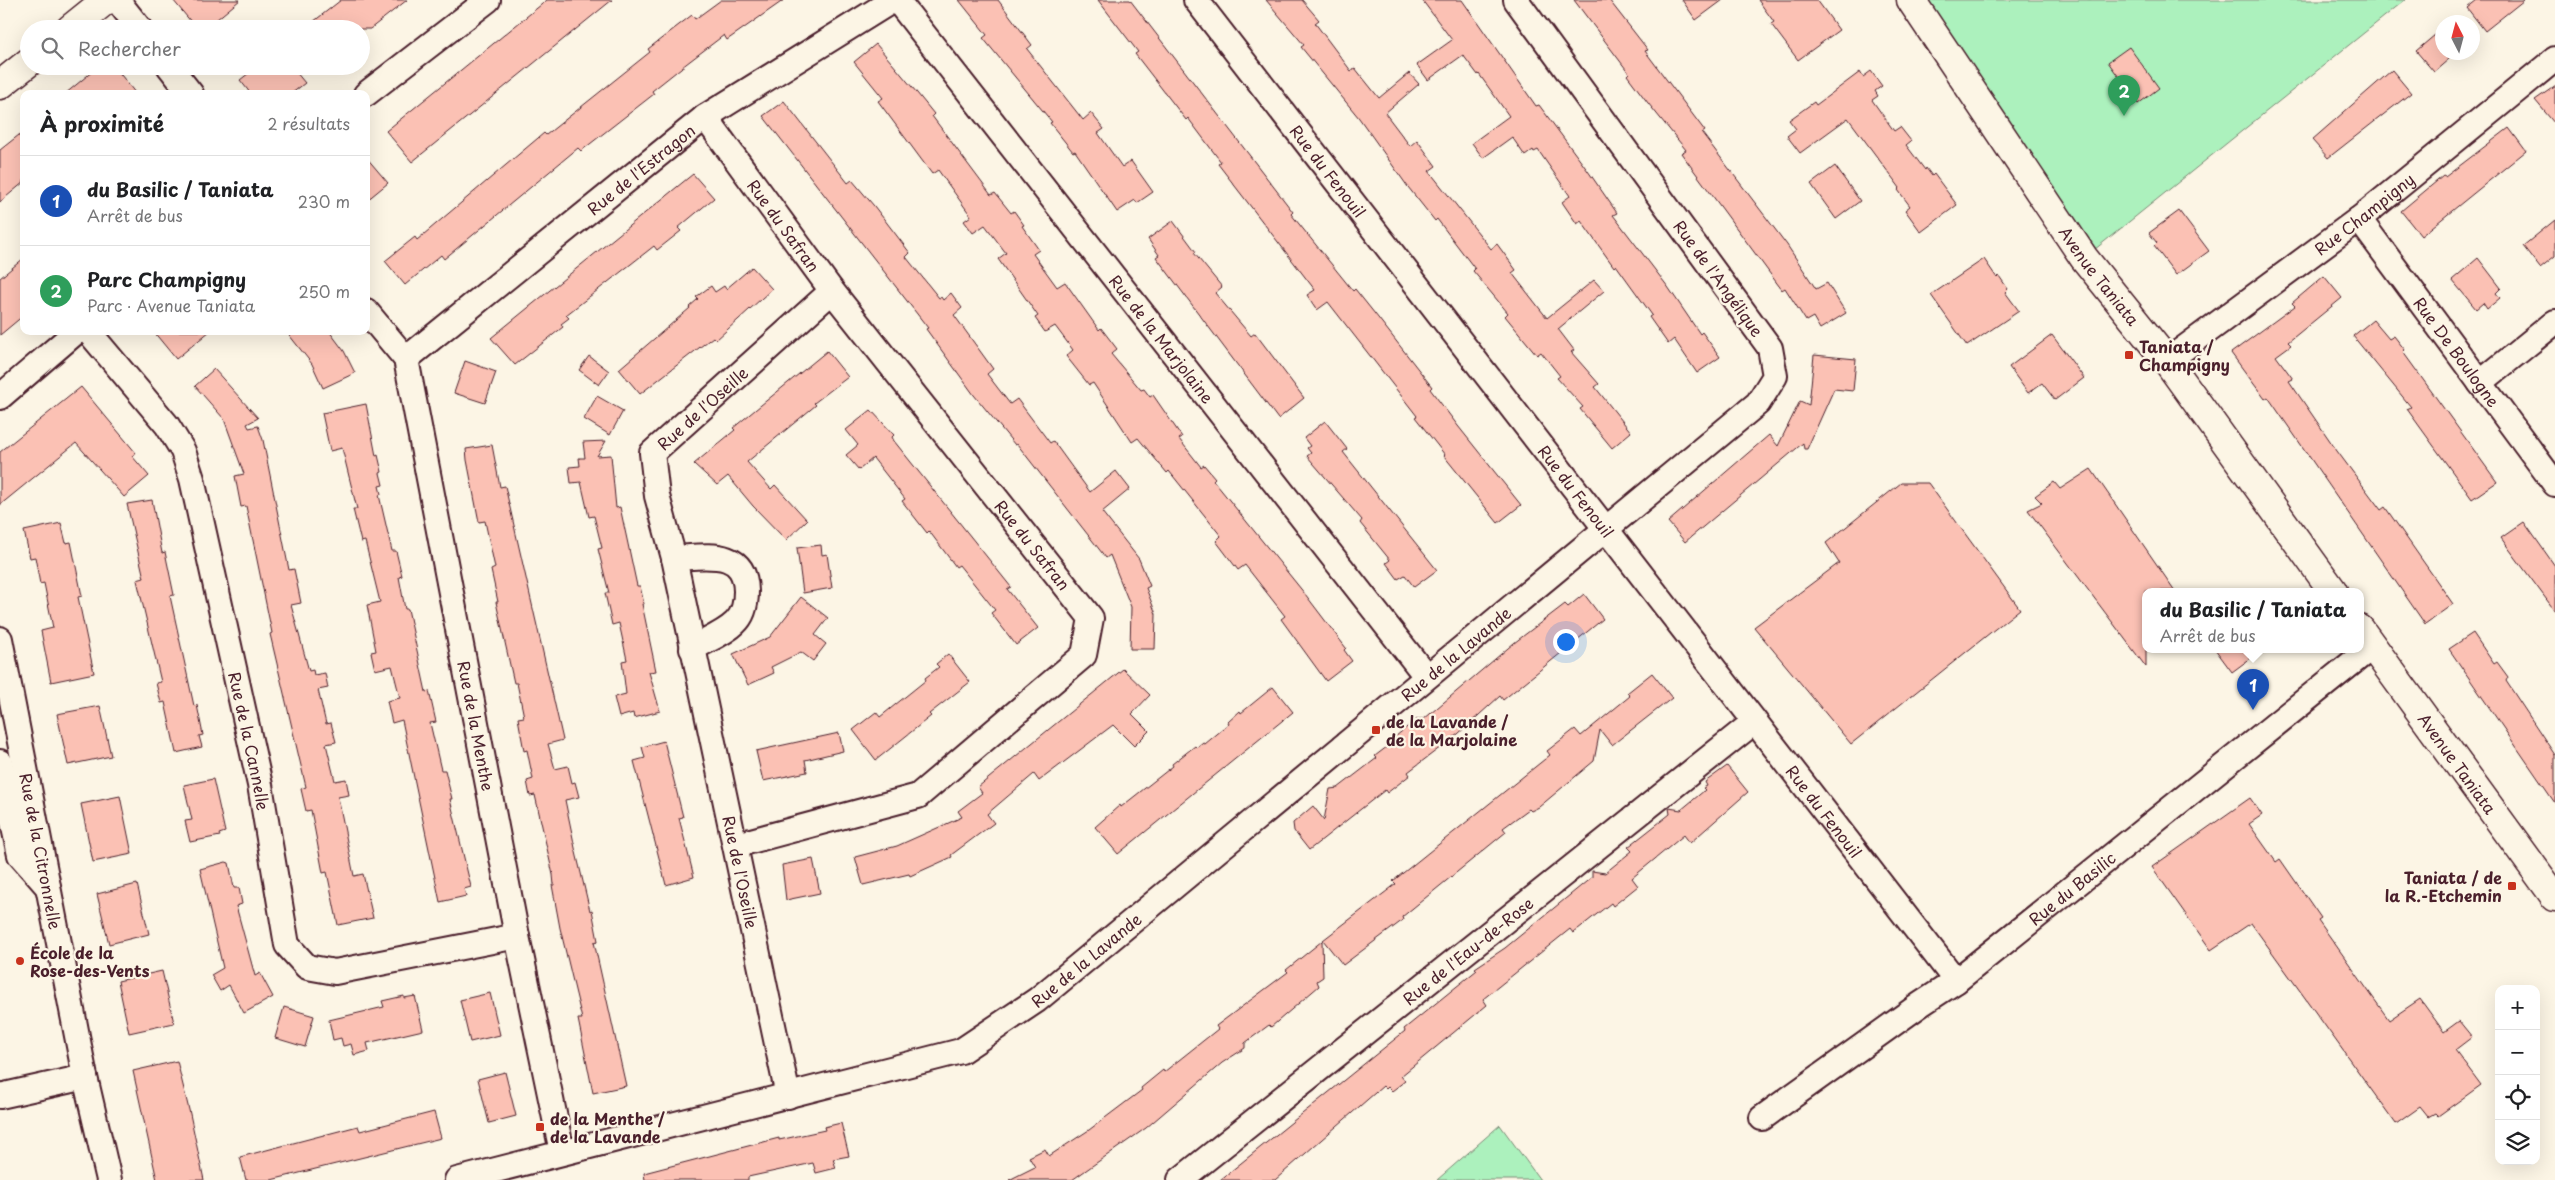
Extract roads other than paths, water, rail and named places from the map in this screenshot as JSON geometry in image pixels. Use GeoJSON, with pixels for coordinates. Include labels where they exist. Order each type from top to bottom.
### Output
{"type":"FeatureCollection","features":[{"type":"Feature","properties":{"kind":"main road"},"geometry":{"type":"LineString","coordinates":[[81,20],[106,0]]}},
{"type":"Feature","properties":{"kind":"main road","name":"Avenue Taniata"},"geometry":{"type":"LineString","coordinates":[[1911,0],[2084,258],[2167,361],[2331,588]]}},
{"type":"Feature","properties":{"kind":"main road"},"geometry":{"type":"LineString","coordinates":[[0,85],[20,69]]}},
{"type":"Feature","properties":{"kind":"main road","name":"Avenue Taniata"},"geometry":{"type":"LineString","coordinates":[[2367,638],[2555,897]]}},
{"type":"Feature","properties":{"kind":"street"},"geometry":{"type":"LineString","coordinates":[[117,0],[133,20]]}},
{"type":"Feature","properties":{"kind":"street"},"geometry":{"type":"LineString","coordinates":[[370,91],[488,0]]}},
{"type":"Feature","properties":{"kind":"street","name":"Rue de l'Estragon"},"geometry":{"type":"LineString","coordinates":[[406,359],[705,117],[893,0]]}},
{"type":"Feature","properties":{"kind":"street","name":"Rue de la Marjolaine"},"geometry":{"type":"LineString","coordinates":[[898,0],[1426,676]]}},
{"type":"Feature","properties":{"kind":"street","name":"Rue du Fenouil"},"geometry":{"type":"LineString","coordinates":[[1196,0],[1956,981]]}},
{"type":"Feature","properties":{"kind":"street","name":"Rue de l'Angélique"},"geometry":{"type":"LineString","coordinates":[[1516,0],[1770,348],[1775,376],[1758,403],[1606,529]]}},
{"type":"Feature","properties":{"kind":"street","name":"Rue Champigny"},"geometry":{"type":"LineString","coordinates":[[2167,361],[2359,219],[2555,59]]}},
{"type":"Feature","properties":{"kind":"street"},"geometry":{"type":"LineString","coordinates":[[176,75],[188,90]]}},
{"type":"Feature","properties":{"kind":"street","name":"Rue du Safran"},"geometry":{"type":"LineString","coordinates":[[705,117],[832,291],[1091,618],[1084,655],[918,796],[736,846]]}},
{"type":"Feature","properties":{"kind":"street","name":"Rue De Boulogne"},"geometry":{"type":"LineString","coordinates":[[2359,219],[2555,484]]}},
{"type":"Feature","properties":{"kind":"street","name":"Rue de l'Oseille"},"geometry":{"type":"LineString","coordinates":[[788,1096],[674,558],[657,496],[652,453],[832,291]]}},
{"type":"Feature","properties":{"kind":"street","name":"Rue de la Menthe"},"geometry":{"type":"LineString","coordinates":[[370,316],[406,359],[517,936],[562,1152]]}},
{"type":"Feature","properties":{"kind":"street"},"geometry":{"type":"LineString","coordinates":[[2480,383],[2555,322]]}},
{"type":"Feature","properties":{"kind":"street"},"geometry":{"type":"LineString","coordinates":[[0,397],[71,335]]}},
{"type":"Feature","properties":{"kind":"street","name":"Rue de la Cannelle"},"geometry":{"type":"LineString","coordinates":[[91,335],[167,425],[183,451],[192,479],[260,785],[287,945],[307,967],[335,972],[517,936]]}},
{"type":"Feature","properties":{"kind":"street","name":"Rue de la Lavande"},"geometry":{"type":"LineString","coordinates":[[457,1180],[961,1051],[1037,1000],[1426,676],[1606,529]]}},
{"type":"Feature","properties":{"kind":"street"},"geometry":{"type":"LineString","coordinates":[[674,558],[722,556],[738,564],[746,581],[746,604],[736,622],[692,649]]}},
{"type":"Feature","properties":{"kind":"street","name":"Rue de la Citronnelle"},"geometry":{"type":"LineString","coordinates":[[0,639],[85,1077],[109,1180]]}},
{"type":"Feature","properties":{"kind":"street","name":"Rue du Basilic"},"geometry":{"type":"LineString","coordinates":[[1762,1118],[1956,981],[2349,653]]}},
{"type":"Feature","properties":{"kind":"street","name":"Rue de l'Eau-de-Rose"},"geometry":{"type":"LineString","coordinates":[[1180,1180],[1754,722]]}},
{"type":"Feature","properties":{"kind":"street"},"geometry":{"type":"LineString","coordinates":[[0,762],[20,855],[49,888]]}},
{"type":"Feature","properties":{"kind":"street"},"geometry":{"type":"LineString","coordinates":[[0,1096],[85,1077]]}},
{"type":"Feature","properties":{"kind":"place","name":"Parc Champigny"},"geometry":{"type":"Point","coordinates":[2124,116]}},
{"type":"Feature","properties":{"kind":"place","name":"Taniata / Champigny"},"geometry":{"type":"Point","coordinates":[2129,355]}},
{"type":"Feature","properties":{"kind":"place","name":"du Basilic / Taniata"},"geometry":{"type":"Point","coordinates":[2253,710]}},
{"type":"Feature","properties":{"kind":"place","name":"de la Lavande / de la Marjolaine"},"geometry":{"type":"Point","coordinates":[1376,730]}},
{"type":"Feature","properties":{"kind":"place","name":"Taniata / de la R.-Etchemin"},"geometry":{"type":"Point","coordinates":[2512,886]}},
{"type":"Feature","properties":{"kind":"place","name":"École de la Rose-des-Vents"},"geometry":{"type":"Point","coordinates":[20,961]}},
{"type":"Feature","properties":{"kind":"place","name":"de la Menthe / de la Lavande"},"geometry":{"type":"Point","coordinates":[540,1127]}}]}
